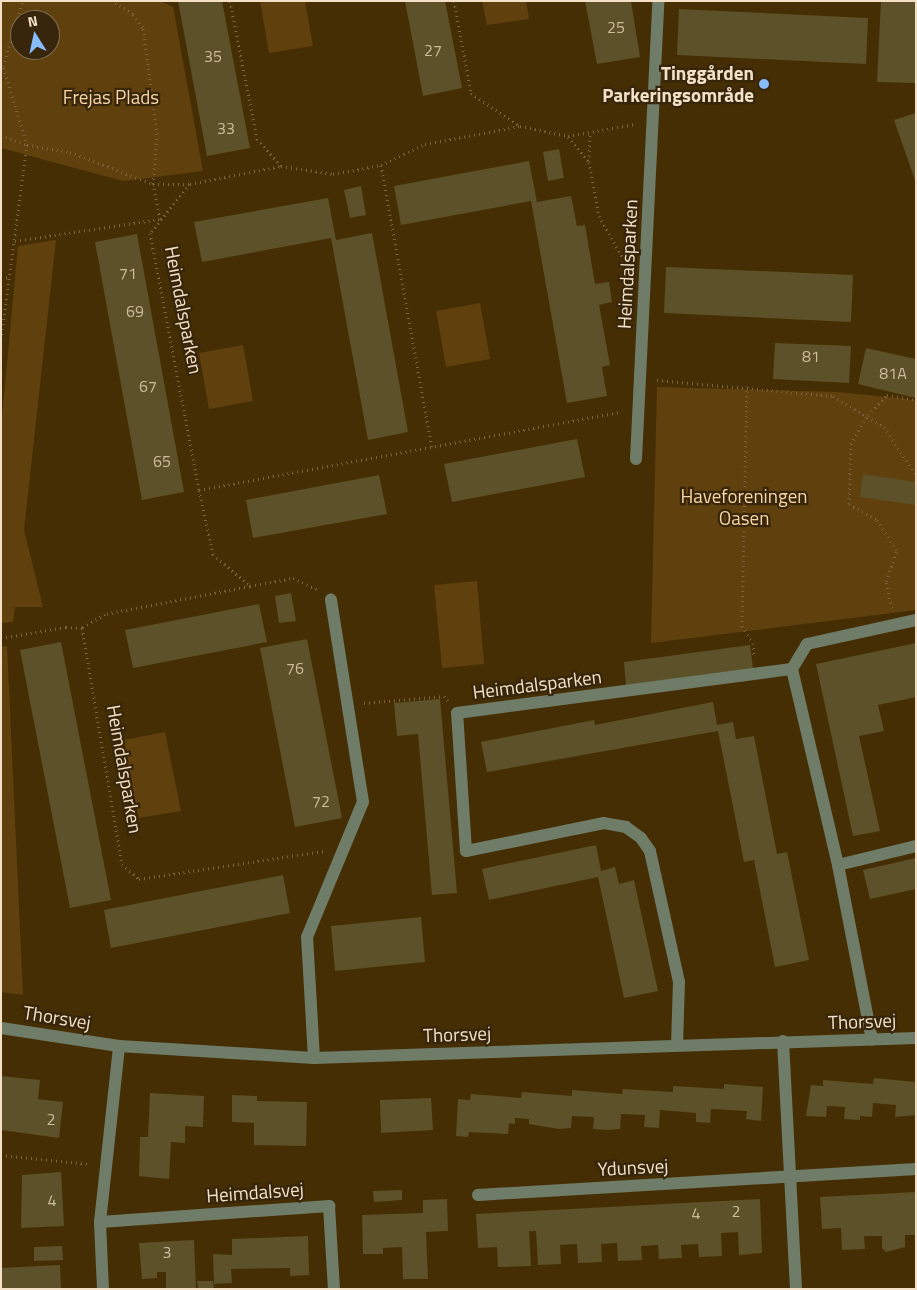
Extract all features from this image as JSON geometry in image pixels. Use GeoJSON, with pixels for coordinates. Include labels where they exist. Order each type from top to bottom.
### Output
{"type":"FeatureCollection","features":[{"type":"Feature","properties":{"kind":"street","name":"Heimdalsparken"},"geometry":{"type":"LineString","coordinates":[[636,458],[654,120],[658,1]]}},
{"type":"Feature","properties":{"kind":"street"},"geometry":{"type":"LineString","coordinates":[[314,1058],[307,937],[363,802],[332,600]]}},
{"type":"Feature","properties":{"kind":"street"},"geometry":{"type":"LineString","coordinates":[[872,1040],[838,865],[792,669],[807,644],[916,620]]}},
{"type":"Feature","properties":{"kind":"street","name":"Heimdalsparken"},"geometry":{"type":"LineString","coordinates":[[677,1045],[679,982],[650,852],[641,838],[626,827],[604,823],[466,851],[457,713],[792,669]]}},
{"type":"Feature","properties":{"kind":"street"},"geometry":{"type":"LineString","coordinates":[[838,865],[916,846]]}},
{"type":"Feature","properties":{"kind":"street","name":"Thorsvej"},"geometry":{"type":"LineString","coordinates":[[1,1028],[119,1046],[314,1058],[916,1038]]}},
{"type":"Feature","properties":{"kind":"street"},"geometry":{"type":"LineString","coordinates":[[783,1041],[796,1289]]}},
{"type":"Feature","properties":{"kind":"street"},"geometry":{"type":"LineString","coordinates":[[103,1289],[100,1222],[119,1046]]}},
{"type":"Feature","properties":{"kind":"street","name":"Ydunsvej"},"geometry":{"type":"LineString","coordinates":[[478,1195],[916,1169]]}},
{"type":"Feature","properties":{"kind":"street","name":"Heimdalsvej"},"geometry":{"type":"LineString","coordinates":[[100,1222],[329,1206],[334,1289]]}},
{"type":"Feature","properties":{"kind":"path"},"geometry":{"type":"LineString","coordinates":[[1,339],[27,146],[3,66],[23,1]]}},
{"type":"Feature","properties":{"kind":"path"},"geometry":{"type":"LineString","coordinates":[[15,242],[160,219],[153,184],[157,134],[143,27],[134,14],[113,1]]}},
{"type":"Feature","properties":{"kind":"path"},"geometry":{"type":"LineString","coordinates":[[230,1],[257,139],[281,166]]}},
{"type":"Feature","properties":{"kind":"path"},"geometry":{"type":"LineString","coordinates":[[454,1],[471,93],[520,126],[568,136],[654,120]]}},
{"type":"Feature","properties":{"kind":"path"},"geometry":{"type":"LineString","coordinates":[[1,136],[27,146],[70,152],[153,184],[190,184],[281,166],[333,174],[381,165],[425,144],[520,126]]}},
{"type":"Feature","properties":{"kind":"path"},"geometry":{"type":"LineString","coordinates":[[590,132],[589,162],[599,216],[631,272]]}},
{"type":"Feature","properties":{"kind":"path"},"geometry":{"type":"LineString","coordinates":[[568,136],[589,162]]}},
{"type":"Feature","properties":{"kind":"path"},"geometry":{"type":"LineString","coordinates":[[381,165],[432,448]]}},
{"type":"Feature","properties":{"kind":"path","name":"Heimdalsparken"},"geometry":{"type":"LineString","coordinates":[[190,184],[150,233],[213,554],[250,586]]}},
{"type":"Feature","properties":{"kind":"path"},"geometry":{"type":"LineString","coordinates":[[1,278],[9,277]]}},
{"type":"Feature","properties":{"kind":"path"},"geometry":{"type":"LineString","coordinates":[[640,379],[746,386],[833,396],[868,415],[884,427],[916,475]]}},
{"type":"Feature","properties":{"kind":"path"},"geometry":{"type":"LineString","coordinates":[[746,386],[742,626],[753,643],[756,674]]}},
{"type":"Feature","properties":{"kind":"path"},"geometry":{"type":"LineString","coordinates":[[895,624],[886,581],[897,550],[876,518],[849,504],[851,444],[868,415],[887,395],[916,400]]}},
{"type":"Feature","properties":{"kind":"path"},"geometry":{"type":"LineString","coordinates":[[199,490],[638,409]]}},
{"type":"Feature","properties":{"kind":"path"},"geometry":{"type":"LineString","coordinates":[[1,638],[66,627],[82,628],[105,614],[293,578],[332,600]]}},
{"type":"Feature","properties":{"kind":"path","name":"Heimdalsparken"},"geometry":{"type":"LineString","coordinates":[[82,628],[122,864],[139,879],[314,850],[342,852]]}},
{"type":"Feature","properties":{"kind":"path"},"geometry":{"type":"LineString","coordinates":[[347,704],[444,696],[457,713]]}},
{"type":"Feature","properties":{"kind":"path"},"geometry":{"type":"LineString","coordinates":[[1,1155],[106,1165]]}},
{"type":"Feature","properties":{"kind":"green space","name":"Frejas Plads"},"geometry":{"type":"Polygon","coordinates":[[[1,1],[160,1],[173,7],[203,171],[123,181],[1,148],[1,1]]]}},
{"type":"Feature","properties":{"kind":"green space"},"geometry":{"type":"Polygon","coordinates":[[[260,1],[305,1],[313,46],[269,53],[260,1]]]}},
{"type":"Feature","properties":{"kind":"green space"},"geometry":{"type":"Polygon","coordinates":[[[482,1],[526,1],[529,19],[487,25],[482,1]]]}},
{"type":"Feature","properties":{"kind":"green space"},"geometry":{"type":"Polygon","coordinates":[[[56,240],[24,530],[43,607],[15,607],[13,622],[1,623],[1,427],[18,246],[56,240]]]}},
{"type":"Feature","properties":{"kind":"green space"},"geometry":{"type":"Polygon","coordinates":[[[480,303],[490,359],[446,367],[436,311],[480,303]]]}},
{"type":"Feature","properties":{"kind":"green space"},"geometry":{"type":"Polygon","coordinates":[[[243,345],[253,401],[209,409],[199,353],[243,345]]]}},
{"type":"Feature","properties":{"kind":"green space","name":"Haveforeningen Oasen"},"geometry":{"type":"Polygon","coordinates":[[[657,387],[838,392],[916,400],[916,610],[651,643],[657,387]]]}},
{"type":"Feature","properties":{"kind":"green space"},"geometry":{"type":"Polygon","coordinates":[[[477,581],[484,664],[442,668],[434,585],[477,581]]]}},
{"type":"Feature","properties":{"kind":"green space"},"geometry":{"type":"Polygon","coordinates":[[[7,646],[23,995],[1,992],[1,647],[7,646]]]}},
{"type":"Feature","properties":{"kind":"green space"},"geometry":{"type":"Polygon","coordinates":[[[165,732],[181,811],[138,818],[124,740],[165,732]]]}},
{"type":"Feature","properties":{"kind":"building"},"geometry":{"type":"Polygon","coordinates":[[[178,1],[222,1],[250,148],[207,156],[178,1]]]}},
{"type":"Feature","properties":{"kind":"building"},"geometry":{"type":"Polygon","coordinates":[[[405,1],[445,1],[462,88],[423,96],[405,1]]]}},
{"type":"Feature","properties":{"kind":"building"},"geometry":{"type":"Polygon","coordinates":[[[585,1],[631,1],[640,57],[597,64],[585,1]]]}},
{"type":"Feature","properties":{"kind":"building"},"geometry":{"type":"Polygon","coordinates":[[[881,1],[916,1],[915,83],[877,82],[881,1]]]}},
{"type":"Feature","properties":{"kind":"building"},"geometry":{"type":"Polygon","coordinates":[[[679,9],[868,18],[866,64],[677,55],[679,9]]]}},
{"type":"Feature","properties":{"kind":"building"},"geometry":{"type":"Polygon","coordinates":[[[916,113],[916,180],[915,180],[894,120],[916,113]]]}},
{"type":"Feature","properties":{"kind":"building"},"geometry":{"type":"Polygon","coordinates":[[[559,149],[564,178],[548,181],[543,152],[559,149]]]}},
{"type":"Feature","properties":{"kind":"building"},"geometry":{"type":"Polygon","coordinates":[[[529,161],[537,202],[571,196],[577,226],[585,225],[595,284],[609,282],[612,302],[599,305],[610,365],[602,367],[607,396],[567,403],[531,201],[401,225],[394,186],[529,161]]]}},
{"type":"Feature","properties":{"kind":"building"},"geometry":{"type":"Polygon","coordinates":[[[361,186],[366,215],[350,218],[344,190],[361,186]]]}},
{"type":"Feature","properties":{"kind":"building"},"geometry":{"type":"Polygon","coordinates":[[[328,198],[336,240],[372,233],[408,432],[368,440],[331,238],[202,262],[194,222],[328,198]]]}},
{"type":"Feature","properties":{"kind":"building"},"geometry":{"type":"Polygon","coordinates":[[[137,234],[184,492],[142,500],[95,242],[137,234]]]}},
{"type":"Feature","properties":{"kind":"building"},"geometry":{"type":"Polygon","coordinates":[[[666,267],[853,275],[851,322],[664,313],[666,267]]]}},
{"type":"Feature","properties":{"kind":"building"},"geometry":{"type":"Polygon","coordinates":[[[775,343],[851,346],[849,383],[773,379],[775,343]]]}},
{"type":"Feature","properties":{"kind":"building"},"geometry":{"type":"Polygon","coordinates":[[[866,348],[916,359],[916,398],[858,384],[866,348]]]}},
{"type":"Feature","properties":{"kind":"building"},"geometry":{"type":"Polygon","coordinates":[[[577,439],[585,477],[452,502],[444,464],[577,439]]]}},
{"type":"Feature","properties":{"kind":"building"},"geometry":{"type":"Polygon","coordinates":[[[863,474],[916,482],[916,505],[860,497],[863,474]]]}},
{"type":"Feature","properties":{"kind":"building"},"geometry":{"type":"Polygon","coordinates":[[[379,475],[387,514],[253,538],[246,500],[379,475]]]}},
{"type":"Feature","properties":{"kind":"building"},"geometry":{"type":"Polygon","coordinates":[[[291,593],[296,621],[279,623],[275,596],[291,593]]]}},
{"type":"Feature","properties":{"kind":"building"},"geometry":{"type":"Polygon","coordinates":[[[259,604],[267,642],[133,668],[125,630],[259,604]]]}},
{"type":"Feature","properties":{"kind":"building"},"geometry":{"type":"Polygon","coordinates":[[[307,639],[342,818],[295,827],[260,648],[307,639]]]}},
{"type":"Feature","properties":{"kind":"building"},"geometry":{"type":"Polygon","coordinates":[[[61,642],[111,900],[70,908],[20,650],[61,642]]]}},
{"type":"Feature","properties":{"kind":"building"},"geometry":{"type":"Polygon","coordinates":[[[916,643],[916,697],[878,705],[884,731],[859,736],[880,831],[853,836],[816,664],[916,643]]]}},
{"type":"Feature","properties":{"kind":"building"},"geometry":{"type":"Polygon","coordinates":[[[750,645],[753,669],[626,685],[624,662],[750,645]]]}},
{"type":"Feature","properties":{"kind":"building"},"geometry":{"type":"Polygon","coordinates":[[[440,699],[457,893],[432,895],[418,734],[397,736],[394,703],[440,699]]]}},
{"type":"Feature","properties":{"kind":"building"},"geometry":{"type":"Polygon","coordinates":[[[713,702],[717,725],[733,722],[736,739],[754,736],[777,854],[787,852],[809,960],[775,967],[754,860],[744,862],[718,731],[487,772],[481,742],[594,720],[595,725],[713,702]]]}},
{"type":"Feature","properties":{"kind":"building"},"geometry":{"type":"Polygon","coordinates":[[[596,845],[601,871],[615,867],[619,884],[634,880],[658,991],[624,998],[598,877],[489,900],[482,869],[596,845]]]}},
{"type":"Feature","properties":{"kind":"building"},"geometry":{"type":"Polygon","coordinates":[[[916,858],[916,889],[870,899],[863,870],[916,858]]]}},
{"type":"Feature","properties":{"kind":"building"},"geometry":{"type":"Polygon","coordinates":[[[283,875],[290,913],[111,948],[104,910],[283,875]]]}},
{"type":"Feature","properties":{"kind":"building"},"geometry":{"type":"Polygon","coordinates":[[[421,917],[425,962],[335,971],[331,926],[421,917]]]}},
{"type":"Feature","properties":{"kind":"building"},"geometry":{"type":"Polygon","coordinates":[[[1,1076],[40,1080],[38,1099],[63,1102],[59,1138],[1,1130],[1,1076]]]}},
{"type":"Feature","properties":{"kind":"building"},"geometry":{"type":"Polygon","coordinates":[[[874,1078],[916,1082],[916,1115],[895,1117],[896,1105],[873,1103],[872,1117],[860,1116],[860,1120],[844,1119],[845,1107],[827,1106],[826,1117],[806,1116],[811,1085],[823,1086],[823,1080],[873,1084],[874,1078]]]}},
{"type":"Feature","properties":{"kind":"building"},"geometry":{"type":"Polygon","coordinates":[[[724,1084],[763,1087],[761,1121],[746,1119],[747,1111],[711,1109],[710,1123],[696,1122],[696,1113],[660,1110],[659,1128],[644,1127],[645,1115],[621,1114],[620,1129],[608,1130],[593,1129],[594,1117],[572,1116],[571,1128],[559,1129],[529,1124],[529,1119],[515,1118],[515,1124],[509,1123],[508,1134],[469,1132],[468,1137],[456,1136],[458,1099],[470,1100],[471,1094],[521,1098],[522,1092],[572,1096],[572,1090],[622,1094],[623,1089],[673,1092],[673,1086],[724,1089],[724,1084]]]}},
{"type":"Feature","properties":{"kind":"building"},"geometry":{"type":"Polygon","coordinates":[[[150,1093],[204,1096],[203,1127],[185,1126],[185,1143],[171,1142],[169,1179],[139,1176],[140,1137],[148,1137],[150,1093]]]}},
{"type":"Feature","properties":{"kind":"building"},"geometry":{"type":"Polygon","coordinates":[[[232,1095],[257,1096],[257,1101],[307,1102],[306,1146],[254,1145],[254,1123],[232,1122],[232,1095]]]}},
{"type":"Feature","properties":{"kind":"building"},"geometry":{"type":"Polygon","coordinates":[[[431,1098],[433,1130],[381,1133],[380,1100],[431,1098]]]}},
{"type":"Feature","properties":{"kind":"building"},"geometry":{"type":"Polygon","coordinates":[[[61,1172],[64,1226],[21,1228],[22,1175],[61,1172]]]}},
{"type":"Feature","properties":{"kind":"building"},"geometry":{"type":"Polygon","coordinates":[[[402,1190],[402,1200],[374,1202],[373,1191],[402,1190]]]}},
{"type":"Feature","properties":{"kind":"building"},"geometry":{"type":"Polygon","coordinates":[[[916,1192],[916,1235],[905,1235],[905,1247],[886,1252],[882,1248],[882,1236],[864,1236],[865,1249],[842,1250],[841,1228],[822,1229],[820,1197],[916,1192]]]}},
{"type":"Feature","properties":{"kind":"building"},"geometry":{"type":"Polygon","coordinates":[[[447,1199],[448,1231],[426,1232],[428,1279],[403,1279],[402,1247],[383,1248],[383,1254],[363,1254],[362,1215],[423,1213],[423,1200],[447,1199]]]}},
{"type":"Feature","properties":{"kind":"building"},"geometry":{"type":"Polygon","coordinates":[[[760,1199],[762,1253],[739,1255],[738,1232],[721,1233],[722,1256],[699,1257],[698,1244],[681,1245],[682,1258],[659,1259],[658,1245],[641,1246],[642,1260],[618,1261],[617,1243],[601,1244],[602,1262],[578,1263],[577,1244],[560,1245],[561,1264],[538,1265],[536,1231],[529,1231],[531,1266],[498,1267],[497,1247],[478,1248],[476,1214],[760,1199]]]}},
{"type":"Feature","properties":{"kind":"building"},"geometry":{"type":"Polygon","coordinates":[[[308,1236],[309,1275],[290,1276],[290,1268],[231,1269],[232,1283],[214,1284],[213,1254],[232,1255],[232,1239],[308,1236]]]}},
{"type":"Feature","properties":{"kind":"building"},"geometry":{"type":"Polygon","coordinates":[[[194,1240],[196,1289],[166,1289],[166,1272],[157,1272],[157,1278],[142,1279],[139,1243],[194,1240]]]}},
{"type":"Feature","properties":{"kind":"building"},"geometry":{"type":"Polygon","coordinates":[[[62,1246],[63,1260],[34,1261],[34,1247],[62,1246]]]}},
{"type":"Feature","properties":{"kind":"building"},"geometry":{"type":"Polygon","coordinates":[[[60,1265],[61,1289],[1,1289],[1,1268],[60,1265]]]}},
{"type":"Feature","properties":{"kind":"building"},"geometry":{"type":"Polygon","coordinates":[[[197,1281],[213,1281],[214,1289],[198,1289],[197,1281]]]}},
{"type":"Feature","properties":{"kind":"place","name":"Tinggården Parkeringsområde"},"geometry":{"type":"Point","coordinates":[764,84]}}]}
